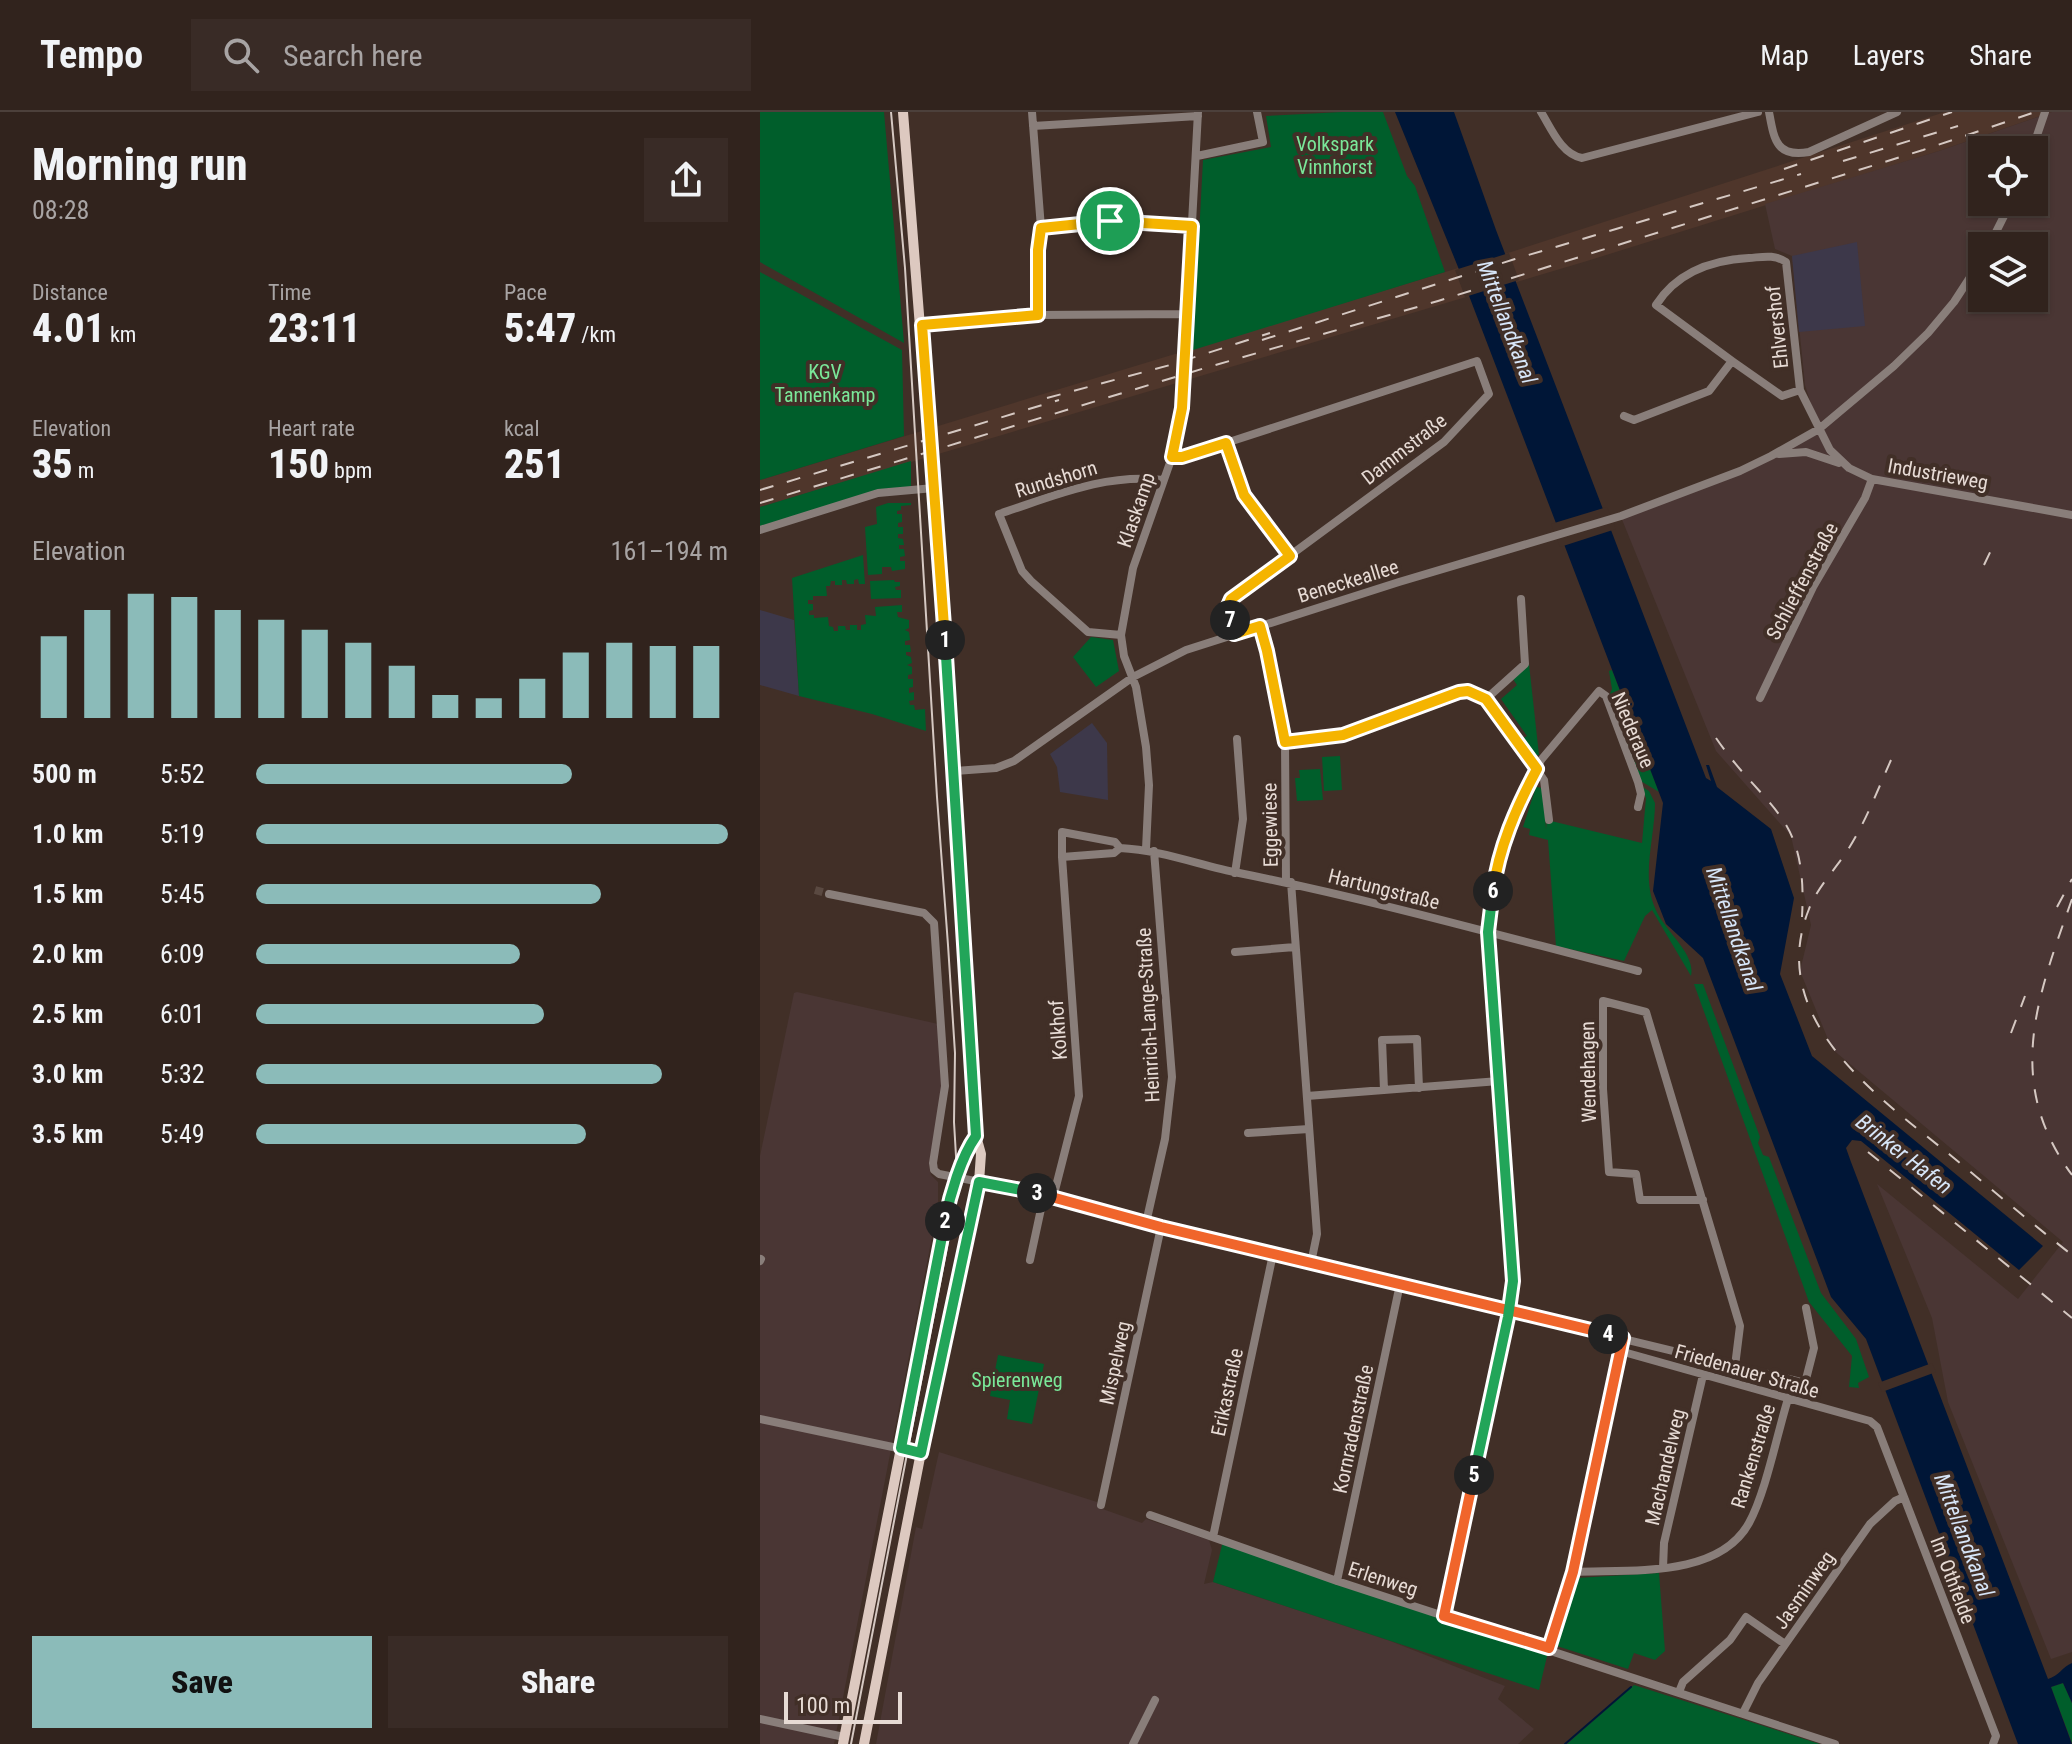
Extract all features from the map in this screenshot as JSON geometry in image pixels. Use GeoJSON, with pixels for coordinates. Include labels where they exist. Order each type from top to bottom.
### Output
{"type":"FeatureCollection","features":[{"type":"Feature","properties":{"kind":"main road"},"geometry":{"type":"LineString","coordinates":[[864,1744],[921,1453],[979,1182],[981,1154],[976,1136],[955,771],[903,112]]}},
{"type":"Feature","properties":{"kind":"main road"},"geometry":{"type":"LineString","coordinates":[[844,1740],[948,1208],[976,1136]]}},
{"type":"Feature","properties":{"kind":"street"},"geometry":{"type":"LineString","coordinates":[[1032,112],[1041,228],[1038,315]]}},
{"type":"Feature","properties":{"kind":"street"},"geometry":{"type":"LineString","coordinates":[[1197,156],[1263,142],[1257,112]]}},
{"type":"Feature","properties":{"kind":"street"},"geometry":{"type":"LineString","coordinates":[[1541,112],[1565,149],[1582,158],[1758,112]]}},
{"type":"Feature","properties":{"kind":"street"},"geometry":{"type":"LineString","coordinates":[[1769,112],[1776,142],[1789,153],[1799,154],[1897,112]]}},
{"type":"Feature","properties":{"kind":"street"},"geometry":{"type":"LineString","coordinates":[[2037,136],[2045,112]]}},
{"type":"Feature","properties":{"kind":"street"},"geometry":{"type":"LineString","coordinates":[[1033,126],[1198,114]]}},
{"type":"Feature","properties":{"kind":"street","name":"Klaskamp"},"geometry":{"type":"LineString","coordinates":[[1133,677],[1124,656],[1121,635],[1133,568],[1172,457],[1182,408],[1198,114]]}},
{"type":"Feature","properties":{"kind":"street"},"geometry":{"type":"LineString","coordinates":[[1041,228],[1110,221],[1192,226]]}},
{"type":"Feature","properties":{"kind":"street","name":"Ehlvershof"},"geometry":{"type":"LineString","coordinates":[[1800,390],[1782,396],[1656,305],[1678,281],[1702,267],[1722,261],[1777,256],[1786,262],[1800,390],[1819,429]]}},
{"type":"Feature","properties":{"kind":"street","name":"Beneckeallee"},"geometry":{"type":"LineString","coordinates":[[955,771],[996,768],[1014,761],[1133,677],[1166,658],[1234,634],[1622,516],[1771,456],[1819,429],[1863,394],[1928,333],[1968,280]]}},
{"type":"Feature","properties":{"kind":"street"},"geometry":{"type":"LineString","coordinates":[[922,325],[1038,315],[1187,314]]}},
{"type":"Feature","properties":{"kind":"street","name":"Dammstraße"},"geometry":{"type":"LineString","coordinates":[[1172,457],[1182,457],[1477,361],[1489,394],[1457,431],[1231,599],[1228,606],[1234,634]]}},
{"type":"Feature","properties":{"kind":"street"},"geometry":{"type":"LineString","coordinates":[[1624,416],[1634,420],[1709,391],[1732,361]]}},
{"type":"Feature","properties":{"kind":"street","name":"Industrieweg"},"geometry":{"type":"LineString","coordinates":[[1819,429],[1830,450],[1849,468],[1872,479],[2072,515]]}},
{"type":"Feature","properties":{"kind":"street"},"geometry":{"type":"LineString","coordinates":[[1226,443],[1244,495],[1290,556]]}},
{"type":"Feature","properties":{"kind":"street","name":"Beneckeallee"},"geometry":{"type":"LineString","coordinates":[[1771,456],[1806,452],[1849,468]]}},
{"type":"Feature","properties":{"kind":"street","name":"Rundshorn"},"geometry":{"type":"LineString","coordinates":[[1121,635],[1088,632],[1031,581],[1022,571],[999,514],[1099,481],[1141,477],[1163,480]]}},
{"type":"Feature","properties":{"kind":"street","name":"Schlieffenstraße"},"geometry":{"type":"LineString","coordinates":[[1760,698],[1813,587],[1865,498],[1872,479]]}},
{"type":"Feature","properties":{"kind":"street"},"geometry":{"type":"LineString","coordinates":[[760,530],[890,491],[934,488]]}},
{"type":"Feature","properties":{"kind":"street"},"geometry":{"type":"LineString","coordinates":[[1486,699],[1525,664],[1521,599]]}},
{"type":"Feature","properties":{"kind":"street","name":"Eggewiese"},"geometry":{"type":"LineString","coordinates":[[1260,626],[1285,742],[1288,882],[1317,1234],[1311,1263]]}},
{"type":"Feature","properties":{"kind":"street","name":"Heinrich-Lange-Straße"},"geometry":{"type":"LineString","coordinates":[[1133,677],[1143,715],[1150,850],[1172,1077],[1165,1139],[1146,1223]]}},
{"type":"Feature","properties":{"kind":"street"},"geometry":{"type":"LineString","coordinates":[[1285,742],[1343,735],[1468,691],[1486,699],[1544,780],[1549,820]]}},
{"type":"Feature","properties":{"kind":"street","name":"Niederaue"},"geometry":{"type":"LineString","coordinates":[[1444,1616],[1513,1281],[1488,932],[1500,854],[1518,806],[1537,769],[1558,738],[1602,691],[1638,782],[1641,794],[1638,807]]}},
{"type":"Feature","properties":{"kind":"street"},"geometry":{"type":"LineString","coordinates":[[1235,873],[1243,819],[1237,739]]}},
{"type":"Feature","properties":{"kind":"street","name":"Hartungstraße"},"geometry":{"type":"LineString","coordinates":[[1117,851],[1115,842],[1062,832],[1062,857],[1150,850],[1638,971]]}},
{"type":"Feature","properties":{"kind":"street","name":"Kolkhof"},"geometry":{"type":"LineString","coordinates":[[1048,1196],[1079,1096],[1062,857]]}},
{"type":"Feature","properties":{"kind":"street"},"geometry":{"type":"LineString","coordinates":[[829,894],[924,913],[934,923],[945,1086],[933,1163],[934,1170],[939,1174],[958,1179]]}},
{"type":"Feature","properties":{"kind":"street"},"geometry":{"type":"LineString","coordinates":[[1235,952],[1295,947]]}},
{"type":"Feature","properties":{"kind":"street","name":"Wendehagen"},"geometry":{"type":"LineString","coordinates":[[1703,1200],[1640,1200],[1636,1174],[1609,1172],[1603,1089],[1603,1001],[1646,1012],[1703,1200],[1740,1326],[1735,1366]]}},
{"type":"Feature","properties":{"kind":"street"},"geometry":{"type":"LineString","coordinates":[[1384,1090],[1382,1040],[1417,1039],[1419,1088]]}},
{"type":"Feature","properties":{"kind":"street"},"geometry":{"type":"LineString","coordinates":[[1307,1096],[1499,1081]]}},
{"type":"Feature","properties":{"kind":"street"},"geometry":{"type":"LineString","coordinates":[[1248,1133],[1309,1129]]}},
{"type":"Feature","properties":{"kind":"street","name":"Friedenauer Straße"},"geometry":{"type":"LineString","coordinates":[[958,1179],[1048,1196],[1161,1227],[1805,1383],[1814,1348],[1806,1308]]}},
{"type":"Feature","properties":{"kind":"street"},"geometry":{"type":"LineString","coordinates":[[1030,1260],[1048,1196]]}},
{"type":"Feature","properties":{"kind":"street","name":"Mispelweg"},"geometry":{"type":"LineString","coordinates":[[1101,1505],[1161,1227]]}},
{"type":"Feature","properties":{"kind":"street","name":"Erikastraße"},"geometry":{"type":"LineString","coordinates":[[1213,1537],[1273,1254]]}},
{"type":"Feature","properties":{"kind":"street","name":"Kornradenstraße"},"geometry":{"type":"LineString","coordinates":[[1337,1581],[1400,1284]]}},
{"type":"Feature","properties":{"kind":"street"},"geometry":{"type":"LineString","coordinates":[[1549,1648],[1573,1572],[1623,1338]]}},
{"type":"Feature","properties":{"kind":"street","name":"Friedenauer Straße"},"geometry":{"type":"LineString","coordinates":[[1620,1351],[1870,1421],[1877,1427]]}},
{"type":"Feature","properties":{"kind":"street","name":"Machandelweg"},"geometry":{"type":"LineString","coordinates":[[1663,1568],[1664,1543],[1703,1375]]}},
{"type":"Feature","properties":{"kind":"street","name":"Rankenstraße"},"geometry":{"type":"LineString","coordinates":[[1573,1572],[1663,1568],[1714,1557],[1742,1533],[1757,1504],[1788,1399]]}},
{"type":"Feature","properties":{"kind":"street"},"geometry":{"type":"LineString","coordinates":[[760,1419],[921,1453]]}},
{"type":"Feature","properties":{"kind":"street","name":"Im Othfelde"},"geometry":{"type":"LineString","coordinates":[[1877,1427],[1996,1736],[1993,1744]]}},
{"type":"Feature","properties":{"kind":"street","name":"Jasminweg"},"geometry":{"type":"LineString","coordinates":[[1743,1713],[1749,1698],[1785,1644],[1870,1524],[1895,1501],[1904,1497]]}},
{"type":"Feature","properties":{"kind":"street","name":"Erlenweg"},"geometry":{"type":"LineString","coordinates":[[1150,1515],[1337,1581],[1835,1744]]}},
{"type":"Feature","properties":{"kind":"street"},"geometry":{"type":"LineString","coordinates":[[1679,1692],[1683,1682],[1730,1640],[1746,1617],[1785,1644]]}},
{"type":"Feature","properties":{"kind":"street"},"geometry":{"type":"LineString","coordinates":[[1133,1744],[1155,1700]]}},
{"type":"Feature","properties":{"kind":"street"},"geometry":{"type":"LineString","coordinates":[[760,1719],[844,1740]]}},
{"type":"Feature","properties":{"kind":"shaded area"},"geometry":{"type":"Polygon","coordinates":[[[1945,112],[2052,112],[1982,136],[1968,136],[1968,141],[1939,151],[1587,261],[760,507],[760,480],[1511,252],[1945,112]]]}},
{"type":"Feature","properties":{"kind":"shaded area"},"geometry":{"type":"Polygon","coordinates":[[[2052,112],[2072,112],[2072,1652],[2051,1659],[1948,1402],[1932,1318],[1877,1184],[2018,1299],[2063,1242],[1832,1049],[1800,971],[1811,925],[1791,836],[1716,751],[1621,517],[1720,478],[1819,429],[1805,385],[1792,256],[1775,249],[1765,204],[1968,141],[1968,216],[2048,216],[2048,136],[1982,136],[2052,112]]]}},
{"type":"Feature","properties":{"kind":"shaded area"},"geometry":{"type":"Polygon","coordinates":[[[1857,242],[1865,326],[1799,332],[1792,256],[1857,242]]]}},
{"type":"Feature","properties":{"kind":"shaded area"},"geometry":{"type":"Polygon","coordinates":[[[760,610],[794,620],[799,696],[760,685],[760,610]]]}},
{"type":"Feature","properties":{"kind":"shaded area"},"geometry":{"type":"Polygon","coordinates":[[[1092,723],[1107,743],[1108,800],[1060,792],[1057,767],[1050,754],[1092,723]]]}},
{"type":"Feature","properties":{"kind":"shaded area"},"geometry":{"type":"Polygon","coordinates":[[[794,993],[938,1024],[942,1086],[929,1165],[931,1175],[938,1182],[938,1206],[834,1744],[760,1744],[760,1156],[794,993]]]}},
{"type":"Feature","properties":{"kind":"shaded area"},"geometry":{"type":"Polygon","coordinates":[[[939,1452],[1097,1502],[1097,1507],[1142,1523],[1146,1519],[1209,1540],[1212,1550],[1204,1584],[1213,1582],[1390,1641],[1505,1686],[1498,1699],[1534,1729],[1518,1744],[876,1744],[916,1527],[922,1529],[939,1452]]]}},
{"type":"Feature","properties":{"kind":"green space"},"geometry":{"type":"Polygon","coordinates":[[[760,112],[884,112],[904,343],[760,262],[760,112]]]}},
{"type":"Feature","properties":{"kind":"green space","name":"Volkspark Vinnhorst"},"geometry":{"type":"Polygon","coordinates":[[[1383,112],[1407,176],[1415,186],[1445,272],[1193,350],[1203,160],[1271,147],[1266,116],[1383,112]]]}},
{"type":"Feature","properties":{"kind":"green space","name":"KGV Tannenkamp"},"geometry":{"type":"Polygon","coordinates":[[[760,272],[902,350],[904,436],[760,480],[760,272]]]}},
{"type":"Feature","properties":{"kind":"green space"},"geometry":{"type":"Polygon","coordinates":[[[911,461],[911,489],[890,491],[760,530],[760,507],[911,461]]]}},
{"type":"Feature","properties":{"kind":"green space"},"geometry":{"type":"Polygon","coordinates":[[[888,503],[911,503],[897,511],[897,514],[902,514],[898,527],[903,527],[903,534],[898,534],[898,538],[903,539],[904,545],[899,545],[899,549],[904,549],[905,556],[900,557],[900,561],[905,561],[905,569],[892,571],[891,567],[882,567],[882,574],[868,575],[865,527],[877,524],[876,507],[888,503]]]}},
{"type":"Feature","properties":{"kind":"green space"},"geometry":{"type":"Polygon","coordinates":[[[863,555],[865,584],[859,584],[858,579],[854,580],[854,584],[842,580],[842,585],[831,581],[830,586],[826,586],[827,596],[813,596],[813,600],[808,600],[808,604],[813,604],[809,615],[814,615],[814,618],[828,617],[829,626],[834,631],[838,631],[838,626],[850,630],[850,625],[857,625],[857,630],[861,630],[861,625],[866,624],[865,615],[876,616],[875,607],[902,605],[902,612],[897,612],[898,617],[909,620],[909,628],[905,630],[909,632],[910,640],[905,641],[905,645],[910,645],[911,652],[906,652],[906,655],[911,657],[912,663],[907,665],[912,667],[908,679],[913,679],[909,693],[914,692],[914,700],[909,701],[915,710],[925,709],[926,731],[799,696],[792,578],[863,555]]]}},
{"type":"Feature","properties":{"kind":"green space"},"geometry":{"type":"Polygon","coordinates":[[[870,581],[900,582],[900,586],[895,587],[901,590],[901,598],[871,599],[870,581]]]}},
{"type":"Feature","properties":{"kind":"green space"},"geometry":{"type":"Polygon","coordinates":[[[1091,637],[1113,640],[1119,671],[1096,687],[1073,657],[1091,637]]]}},
{"type":"Feature","properties":{"kind":"green space"},"geometry":{"type":"Polygon","coordinates":[[[1529,664],[1539,755],[1533,755],[1522,739],[1527,736],[1501,699],[1517,685],[1513,679],[1529,664]]]}},
{"type":"Feature","properties":{"kind":"green space"},"geometry":{"type":"Polygon","coordinates":[[[1612,670],[1659,792],[1639,780],[1609,696],[1612,689],[1609,671],[1612,670]]]}},
{"type":"Feature","properties":{"kind":"green space"},"geometry":{"type":"Polygon","coordinates":[[[1340,756],[1342,790],[1324,791],[1322,757],[1340,756]]]}},
{"type":"Feature","properties":{"kind":"green space"},"geometry":{"type":"Polygon","coordinates":[[[1320,769],[1323,800],[1297,801],[1295,778],[1300,778],[1299,770],[1320,769]]]}},
{"type":"Feature","properties":{"kind":"green space"},"geometry":{"type":"Polygon","coordinates":[[[1641,786],[1649,791],[1655,803],[1649,870],[1651,896],[1659,917],[1689,959],[1691,976],[1652,910],[1645,916],[1624,961],[1556,946],[1548,840],[1529,835],[1530,829],[1523,827],[1536,787],[1543,788],[1546,829],[1547,820],[1642,843],[1646,798],[1641,786]]]}},
{"type":"Feature","properties":{"kind":"green space"},"geometry":{"type":"Polygon","coordinates":[[[1694,984],[1703,984],[1760,1137],[1758,1143],[1763,1155],[1769,1157],[1821,1293],[1856,1339],[1869,1377],[1858,1383],[1859,1388],[1849,1387],[1852,1356],[1809,1302],[1694,984]]]}},
{"type":"Feature","properties":{"kind":"green space","name":"Spierenweg"},"geometry":{"type":"Polygon","coordinates":[[[998,1355],[1044,1364],[1032,1424],[1007,1419],[1010,1400],[990,1396],[998,1355]]]}},
{"type":"Feature","properties":{"kind":"green space"},"geometry":{"type":"Polygon","coordinates":[[[1223,1541],[1549,1648],[1539,1690],[1213,1582],[1223,1541]]]}},
{"type":"Feature","properties":{"kind":"green space"},"geometry":{"type":"Polygon","coordinates":[[[1659,1573],[1665,1651],[1655,1660],[1634,1653],[1628,1669],[1557,1646],[1555,1640],[1577,1578],[1659,1573]]]}},
{"type":"Feature","properties":{"kind":"green space"},"geometry":{"type":"Polygon","coordinates":[[[2063,1683],[2072,1703],[2072,1743],[2051,1687],[2063,1683]]]}},
{"type":"Feature","properties":{"kind":"green space"},"geometry":{"type":"Polygon","coordinates":[[[1634,1685],[1820,1744],[1567,1744],[1634,1685]]]}},
{"type":"Feature","properties":{"kind":"water"},"geometry":{"type":"Polygon","coordinates":[[[1395,112],[1454,112],[1496,230],[1706,778],[1711,781],[1706,765],[1709,765],[1717,787],[1771,829],[1794,898],[1780,974],[1812,1056],[2043,1246],[2019,1270],[1861,1141],[1852,1140],[1846,1148],[2048,1679],[2072,1663],[2072,1703],[2063,1683],[2051,1687],[2072,1744],[2018,1744],[1866,1339],[1831,1297],[1703,958],[1666,924],[1653,891],[1663,803],[1458,267],[1395,112]]]}},
{"type":"Feature","properties":{"kind":"pier"},"geometry":{"type":"Polygon","coordinates":[[[1509,253],[1519,280],[1465,297],[1455,270],[1509,253]]]}},
{"type":"Feature","properties":{"kind":"pier"},"geometry":{"type":"Polygon","coordinates":[[[1607,507],[1616,529],[1560,547],[1551,524],[1607,507]]]}},
{"type":"Feature","properties":{"kind":"pier"},"geometry":{"type":"Polygon","coordinates":[[[1932,1363],[1936,1372],[1882,1392],[1878,1383],[1932,1363]]]}},
{"type":"Feature","properties":{"kind":"waterway"},"geometry":{"type":"LineString","coordinates":[[1565,1744],[1631,1687]]}},
{"type":"Feature","properties":{"kind":"tunnel"},"geometry":{"type":"LineString","coordinates":[[815,890],[829,894]]}},
{"type":"Feature","properties":{"kind":"tram line"},"geometry":{"type":"LineString","coordinates":[[851,1744],[958,1190],[954,1122],[955,1053],[905,268],[891,112]]}},
{"type":"Feature","properties":{"kind":"railway"},"geometry":{"type":"LineString","coordinates":[[1784,169],[1952,112]]}},
{"type":"Feature","properties":{"kind":"railway"},"geometry":{"type":"LineString","coordinates":[[760,503],[1438,301],[1923,150],[2035,112]]}},
{"type":"Feature","properties":{"kind":"railway"},"geometry":{"type":"LineString","coordinates":[[1843,161],[1958,126]]}},
{"type":"Feature","properties":{"kind":"railway"},"geometry":{"type":"LineString","coordinates":[[1262,340],[1515,259],[1801,174]]}},
{"type":"Feature","properties":{"kind":"railway"},"geometry":{"type":"LineString","coordinates":[[1047,398],[1170,365],[1270,333]]}},
{"type":"Feature","properties":{"kind":"railway"},"geometry":{"type":"LineString","coordinates":[[760,490],[1059,400]]}},
{"type":"Feature","properties":{"kind":"railway"},"geometry":{"type":"LineString","coordinates":[[1984,565],[1994,544]]}},
{"type":"Feature","properties":{"kind":"railway"},"geometry":{"type":"LineString","coordinates":[[1716,738],[1780,816],[1791,834],[1802,882],[1802,917]]}},
{"type":"Feature","properties":{"kind":"railway"},"geometry":{"type":"LineString","coordinates":[[1891,760],[1855,838],[1809,909],[1799,948],[1802,985],[1815,1019],[1836,1051],[1861,1080],[2072,1255]]}},
{"type":"Feature","properties":{"kind":"railway"},"geometry":{"type":"LineString","coordinates":[[2057,907],[2072,879]]}},
{"type":"Feature","properties":{"kind":"railway"},"geometry":{"type":"LineString","coordinates":[[2072,899],[2048,970],[2033,1038],[2033,1072],[2038,1106],[2051,1140],[2072,1175]]}},
{"type":"Feature","properties":{"kind":"railway"},"geometry":{"type":"LineString","coordinates":[[2011,1033],[2025,996]]}},
{"type":"Feature","properties":{"kind":"railway"},"geometry":{"type":"LineString","coordinates":[[1868,1152],[2072,1318]]}},
{"type":"Feature","properties":{"kind":"route"},"geometry":{"type":"LineString","coordinates":[[1110,221],[1041,228],[1038,315],[922,325],[951,719],[976,1136],[948,1208],[901,1448],[921,1453],[979,1182],[1027,1191],[1161,1227],[1508,1309],[1623,1338],[1573,1572],[1549,1648],[1444,1616],[1508,1317],[1508,1309],[1513,1281],[1488,932],[1500,854],[1518,806],[1537,769],[1486,699],[1468,691],[1343,735],[1285,742],[1260,626],[1234,634],[1228,606],[1237,594],[1290,556],[1244,495],[1226,443],[1182,457],[1172,457],[1182,408],[1192,226],[1110,221]]}},
{"type":"Feature","properties":{"kind":"water label","name":"Mittellandkanal"},"geometry":{"type":"Point","coordinates":[1507,322]}},
{"type":"Feature","properties":{"kind":"water label","name":"Mittellandkanal"},"geometry":{"type":"Point","coordinates":[1734,929]}},
{"type":"Feature","properties":{"kind":"water label","name":"Brinker Hafen"},"geometry":{"type":"Point","coordinates":[1904,1154]}},
{"type":"Feature","properties":{"kind":"water label","name":"Mittellandkanal"},"geometry":{"type":"Point","coordinates":[1964,1535]}}]}
